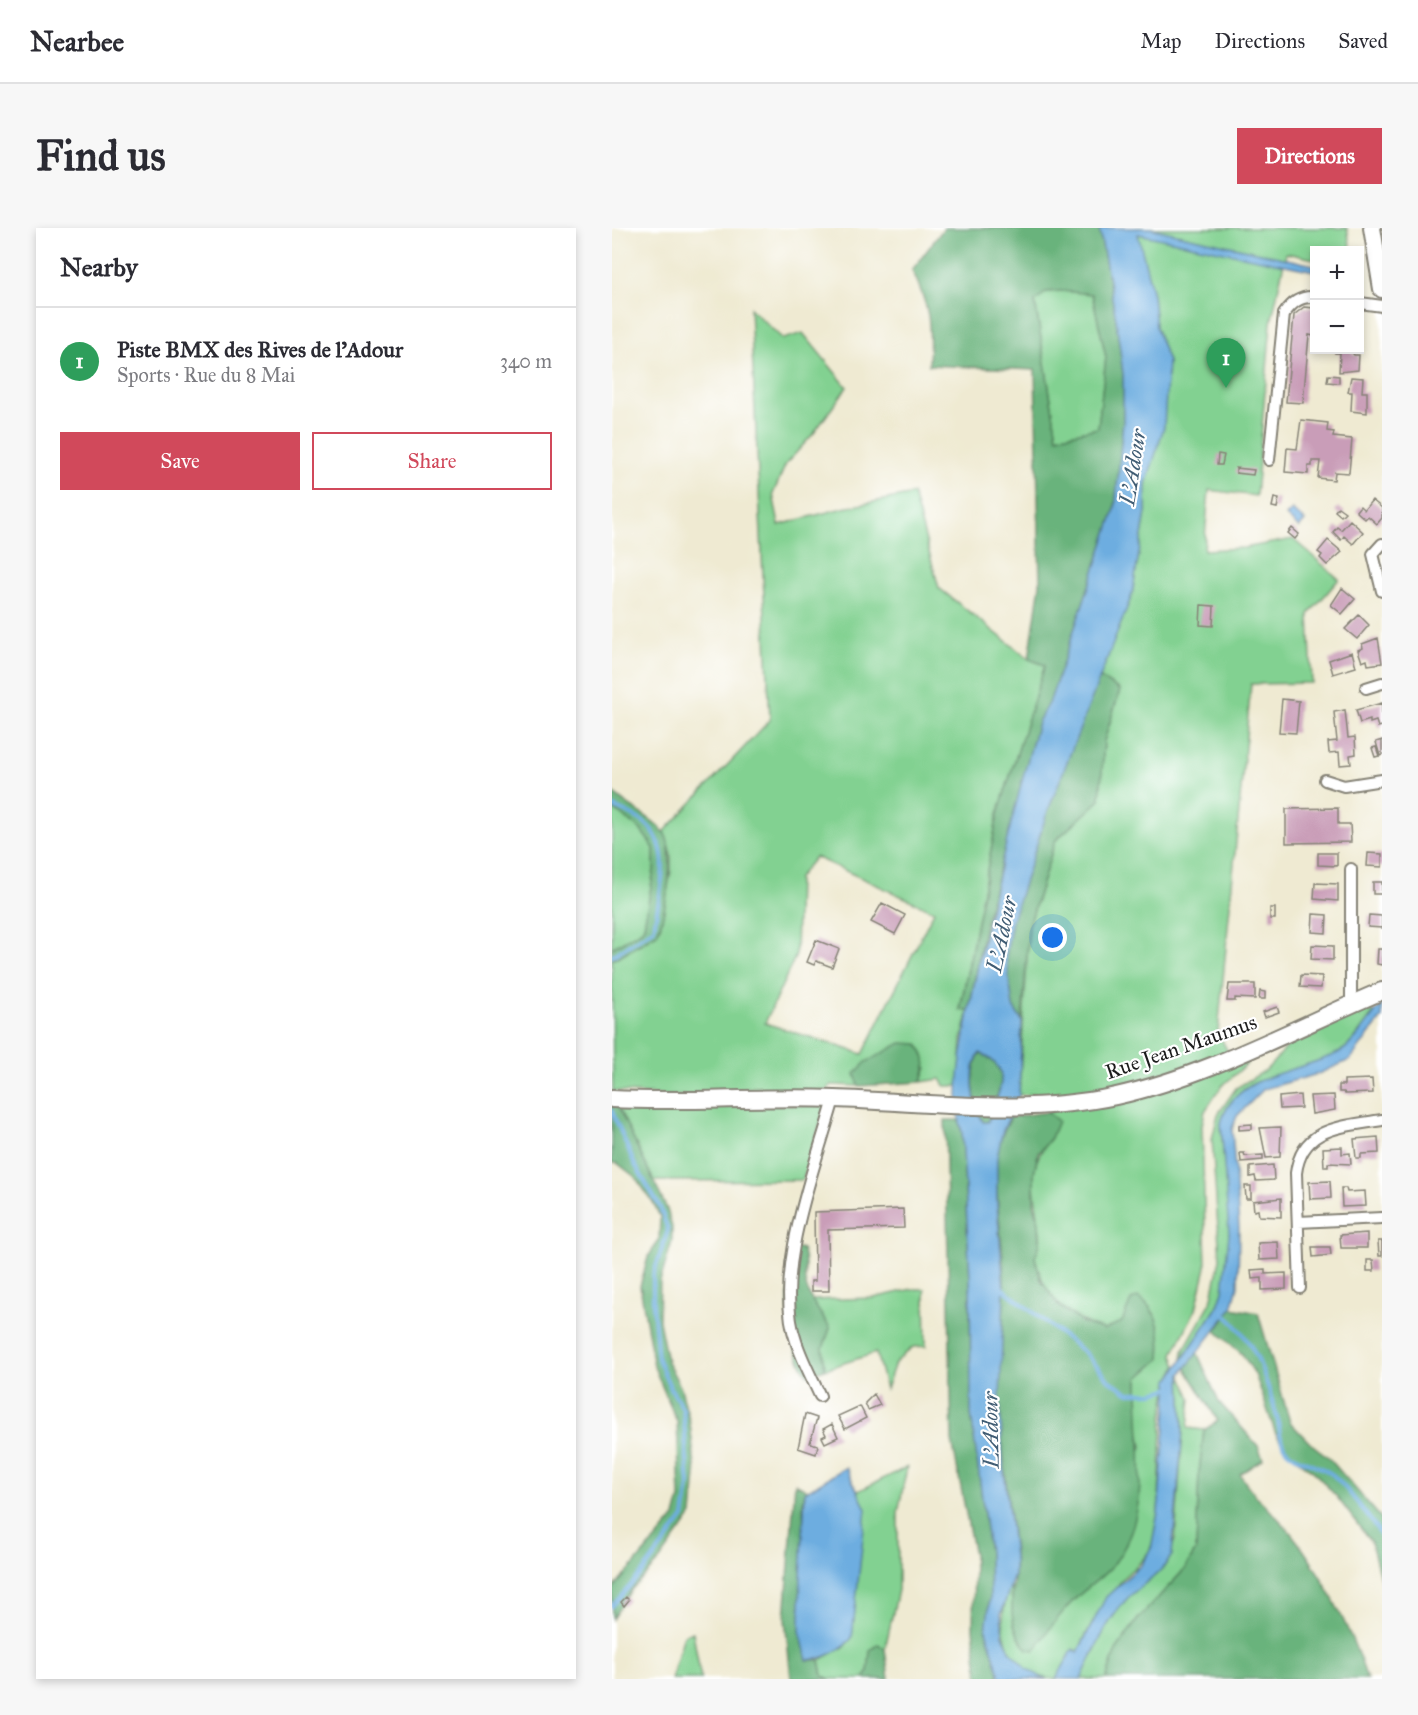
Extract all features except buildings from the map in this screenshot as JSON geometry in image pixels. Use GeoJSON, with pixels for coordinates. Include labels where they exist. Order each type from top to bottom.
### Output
{"type":"FeatureCollection","features":[{"type":"Feature","properties":{"kind":"main road"},"geometry":{"type":"LineString","coordinates":[[1372,228],[1382,289]]}},
{"type":"Feature","properties":{"kind":"main road","name":"Rue Jean Maumus"},"geometry":{"type":"LineString","coordinates":[[612,1099],[770,1097],[942,1106],[1034,1106],[1115,1096],[1231,1058],[1382,991]]}},
{"type":"Feature","properties":{"kind":"street"},"geometry":{"type":"LineString","coordinates":[[1269,460],[1284,314],[1293,302],[1310,297]]}},
{"type":"Feature","properties":{"kind":"street"},"geometry":{"type":"LineString","coordinates":[[1364,304],[1382,306]]}},
{"type":"Feature","properties":{"kind":"street"},"geometry":{"type":"LineString","coordinates":[[1382,544],[1373,554],[1382,591]]}},
{"type":"Feature","properties":{"kind":"street"},"geometry":{"type":"LineString","coordinates":[[1366,688],[1382,683]]}},
{"type":"Feature","properties":{"kind":"street"},"geometry":{"type":"LineString","coordinates":[[1324,780],[1344,786],[1382,780]]}},
{"type":"Feature","properties":{"kind":"street"},"geometry":{"type":"LineString","coordinates":[[1351,869],[1351,1004]]}},
{"type":"Feature","properties":{"kind":"street"},"geometry":{"type":"LineString","coordinates":[[820,1396],[795,1340],[789,1281],[795,1239],[834,1099]]}},
{"type":"Feature","properties":{"kind":"street"},"geometry":{"type":"LineString","coordinates":[[1300,1288],[1296,1173],[1298,1157],[1307,1142],[1322,1133],[1382,1120]]}},
{"type":"Feature","properties":{"kind":"street"},"geometry":{"type":"LineString","coordinates":[[1298,1222],[1382,1218]]}},
{"type":"Feature","properties":{"kind":"green space"},"geometry":{"type":"Polygon","coordinates":[[[944,228],[1099,228],[1116,319],[1123,374],[1123,421],[1115,509],[1051,698],[1038,722],[985,924],[969,1010],[960,1010],[998,814],[1045,665],[1029,659],[1040,584],[1035,370],[929,365],[928,316],[923,295],[912,270],[944,228]],[[1046,292],[1035,302],[1057,437],[1098,428],[1106,357],[1092,294],[1046,292]]]}},
{"type":"Feature","properties":{"kind":"green space"},"geometry":{"type":"Polygon","coordinates":[[[1137,228],[1347,228],[1350,246],[1310,246],[1310,258],[1286,253],[1271,323],[1256,496],[1209,490],[1204,550],[1244,548],[1293,539],[1339,579],[1309,614],[1312,683],[1251,684],[1218,1032],[1228,1052],[1121,1087],[1070,1093],[1019,1095],[1029,926],[1055,841],[1100,800],[1104,741],[1120,690],[1099,677],[1132,595],[1146,512],[1146,484],[1168,362],[1156,327],[1153,295],[1139,248],[1137,228]]]}},
{"type":"Feature","properties":{"kind":"green space"},"geometry":{"type":"Polygon","coordinates":[[[1046,292],[1092,293],[1106,357],[1098,428],[1057,437],[1035,301],[1046,292]]]}},
{"type":"Feature","properties":{"kind":"green space"},"geometry":{"type":"Polygon","coordinates":[[[750,308],[783,339],[803,333],[847,387],[814,433],[786,464],[773,494],[779,525],[843,508],[913,494],[939,588],[1029,659],[1045,665],[998,814],[960,1009],[969,1010],[962,1040],[959,1086],[945,1086],[941,1079],[921,1082],[927,1068],[856,1073],[859,1086],[831,1085],[825,1092],[669,1096],[613,1091],[612,960],[646,941],[660,928],[671,871],[671,854],[664,832],[770,720],[750,308]],[[815,857],[798,878],[796,955],[765,1023],[863,1054],[934,911],[815,857]]]}},
{"type":"Feature","properties":{"kind":"green space"},"geometry":{"type":"Polygon","coordinates":[[[1099,677],[1120,690],[1104,741],[1100,800],[1055,841],[1029,926],[1022,1021],[1013,1007],[1006,956],[1012,920],[1046,816],[1099,677]]]}},
{"type":"Feature","properties":{"kind":"green space"},"geometry":{"type":"Polygon","coordinates":[[[612,791],[663,831],[667,840],[670,866],[667,898],[657,934],[612,960],[612,948],[641,931],[644,926],[654,870],[654,848],[640,829],[612,808],[612,791]]]}},
{"type":"Feature","properties":{"kind":"green space"},"geometry":{"type":"Polygon","coordinates":[[[612,808],[640,829],[654,848],[654,870],[644,926],[641,931],[612,948],[612,808]]]}},
{"type":"Feature","properties":{"kind":"green space"},"geometry":{"type":"Polygon","coordinates":[[[1366,1006],[1374,1013],[1344,1049],[1328,1058],[1256,1083],[1240,1092],[1228,1105],[1221,1123],[1229,1241],[1225,1287],[1214,1312],[1182,1359],[1183,1351],[1211,1302],[1220,1259],[1212,1139],[1218,1114],[1236,1088],[1266,1070],[1300,1033],[1366,1006]]]}},
{"type":"Feature","properties":{"kind":"green space"},"geometry":{"type":"Polygon","coordinates":[[[901,1043],[918,1044],[921,1049],[926,1067],[921,1082],[859,1086],[855,1074],[866,1062],[901,1043]]]}},
{"type":"Feature","properties":{"kind":"green space"},"geometry":{"type":"Polygon","coordinates":[[[980,1053],[998,1067],[1001,1074],[999,1091],[988,1122],[983,1122],[975,1097],[974,1070],[980,1053]]]}},
{"type":"Feature","properties":{"kind":"green space"},"geometry":{"type":"Polygon","coordinates":[[[1244,1060],[1247,1064],[1221,1087],[1205,1111],[1202,1125],[1206,1267],[1196,1309],[1173,1354],[1177,1366],[1165,1400],[1159,1498],[1154,1538],[1148,1553],[1115,1589],[1092,1624],[1078,1652],[1073,1650],[1056,1679],[1040,1677],[1026,1670],[1008,1647],[1003,1617],[1011,1586],[1012,1598],[1035,1650],[1057,1617],[1079,1595],[1142,1447],[1137,1418],[1138,1378],[1160,1359],[1161,1350],[1160,1332],[1155,1316],[1138,1297],[1131,1301],[1122,1322],[1104,1330],[1082,1321],[1063,1308],[1048,1291],[1043,1281],[1035,1259],[1040,1237],[1034,1180],[1037,1160],[1051,1138],[1047,1112],[1244,1060]]]}},
{"type":"Feature","properties":{"kind":"green space"},"geometry":{"type":"Polygon","coordinates":[[[612,1105],[617,1105],[667,1209],[672,1227],[672,1242],[660,1282],[659,1321],[667,1361],[681,1388],[690,1423],[696,1475],[692,1515],[660,1560],[632,1589],[612,1619],[612,1590],[675,1517],[680,1498],[677,1422],[654,1367],[640,1286],[648,1257],[659,1240],[660,1217],[653,1202],[635,1177],[617,1163],[612,1163],[612,1105]]]}},
{"type":"Feature","properties":{"kind":"green space"},"geometry":{"type":"Polygon","coordinates":[[[617,1105],[826,1105],[803,1180],[654,1181],[617,1105]]]}},
{"type":"Feature","properties":{"kind":"green space"},"geometry":{"type":"Polygon","coordinates":[[[1047,1112],[1058,1121],[1051,1138],[1038,1153],[1034,1174],[1034,1203],[1039,1223],[1040,1244],[1035,1257],[1041,1280],[1059,1306],[1083,1323],[1104,1330],[1122,1322],[1131,1300],[1138,1297],[1155,1316],[1160,1332],[1161,1350],[1160,1359],[1138,1378],[1139,1499],[1126,1545],[1113,1565],[1060,1615],[1035,1650],[1027,1649],[1019,1637],[1012,1613],[1015,1566],[1001,1418],[1004,1274],[996,1175],[1000,1142],[1011,1117],[1047,1112]]]}},
{"type":"Feature","properties":{"kind":"green space"},"geometry":{"type":"Polygon","coordinates":[[[945,1120],[959,1120],[962,1133],[970,1278],[971,1413],[989,1552],[990,1598],[986,1630],[999,1673],[997,1679],[979,1679],[973,1629],[974,1555],[952,1441],[945,1120]]]}},
{"type":"Feature","properties":{"kind":"green space"},"geometry":{"type":"Polygon","coordinates":[[[790,1246],[802,1249],[807,1288],[830,1328],[823,1348],[825,1369],[807,1375],[799,1360],[790,1328],[788,1279],[790,1246]]]}},
{"type":"Feature","properties":{"kind":"green space"},"geometry":{"type":"Polygon","coordinates":[[[912,1289],[925,1289],[926,1346],[913,1347],[895,1363],[886,1389],[876,1353],[825,1369],[823,1348],[830,1328],[811,1300],[874,1298],[912,1289]]]}},
{"type":"Feature","properties":{"kind":"green space"},"geometry":{"type":"Polygon","coordinates":[[[1232,1308],[1258,1313],[1290,1422],[1309,1442],[1328,1457],[1382,1519],[1382,1585],[1371,1542],[1337,1497],[1314,1472],[1286,1450],[1275,1432],[1255,1374],[1242,1354],[1216,1331],[1232,1308]]]}},
{"type":"Feature","properties":{"kind":"green space"},"geometry":{"type":"Polygon","coordinates":[[[1197,1352],[1219,1402],[1258,1446],[1263,1459],[1240,1474],[1310,1559],[1343,1620],[1367,1679],[1106,1679],[1116,1650],[1138,1619],[1185,1569],[1196,1550],[1199,1473],[1204,1430],[1218,1421],[1185,1367],[1197,1352]]]}},
{"type":"Feature","properties":{"kind":"green space"},"geometry":{"type":"Polygon","coordinates":[[[1181,1374],[1191,1398],[1188,1428],[1204,1430],[1199,1473],[1196,1550],[1185,1569],[1138,1619],[1116,1650],[1106,1679],[1081,1679],[1107,1625],[1126,1599],[1164,1567],[1175,1540],[1183,1430],[1181,1374]]]}},
{"type":"Feature","properties":{"kind":"green space"},"geometry":{"type":"Polygon","coordinates":[[[907,1467],[898,1513],[898,1590],[885,1649],[878,1644],[870,1651],[868,1673],[864,1679],[830,1679],[823,1676],[820,1660],[844,1647],[852,1637],[865,1509],[856,1492],[907,1467]]]}},
{"type":"Feature","properties":{"kind":"green space"},"geometry":{"type":"Polygon","coordinates":[[[795,1483],[808,1490],[805,1492],[803,1503],[807,1660],[820,1660],[823,1676],[830,1679],[791,1679],[785,1619],[795,1483]]]}},
{"type":"Feature","properties":{"kind":"green space"},"geometry":{"type":"Polygon","coordinates":[[[693,1632],[701,1679],[671,1679],[684,1635],[693,1632]]]}},
{"type":"Feature","properties":{"kind":"green space"},"geometry":{"type":"Polygon","coordinates":[[[878,1644],[885,1649],[889,1679],[864,1679],[868,1673],[870,1651],[878,1644]]]}},
{"type":"Feature","properties":{"kind":"water","name":"L'Adour"},"geometry":{"type":"Polygon","coordinates":[[[1099,228],[1150,228],[1310,264],[1310,270],[1138,234],[1153,295],[1156,327],[1168,362],[1164,427],[1146,484],[1146,512],[1132,595],[1046,816],[1012,920],[1006,956],[1013,1007],[1022,1021],[1019,1095],[1002,1133],[997,1158],[997,1204],[1004,1289],[1000,1398],[1003,1461],[1014,1556],[1014,1575],[1001,1614],[1003,1635],[1011,1652],[1027,1669],[1045,1679],[1001,1679],[986,1630],[990,1598],[989,1552],[971,1413],[970,1278],[958,1086],[977,970],[1010,828],[1038,722],[1051,698],[1115,509],[1123,421],[1123,374],[1116,319],[1099,228]],[[980,1053],[976,1060],[973,1078],[974,1097],[983,1122],[988,1122],[999,1091],[1001,1074],[998,1067],[980,1053]]]}},
{"type":"Feature","properties":{"kind":"water"},"geometry":{"type":"Polygon","coordinates":[[[1292,510],[1305,521],[1299,528],[1286,516],[1292,510]]]}},
{"type":"Feature","properties":{"kind":"water"},"geometry":{"type":"Polygon","coordinates":[[[1382,1004],[1382,1018],[1350,1060],[1318,1074],[1264,1089],[1237,1116],[1232,1129],[1239,1227],[1238,1286],[1232,1308],[1181,1374],[1183,1430],[1172,1555],[1161,1570],[1131,1595],[1118,1610],[1100,1638],[1081,1679],[1056,1679],[1073,1649],[1078,1652],[1106,1597],[1141,1565],[1151,1549],[1158,1512],[1169,1380],[1218,1306],[1223,1291],[1229,1234],[1221,1123],[1228,1106],[1240,1093],[1255,1083],[1327,1058],[1348,1047],[1382,1004]]]}},
{"type":"Feature","properties":{"kind":"water"},"geometry":{"type":"Polygon","coordinates":[[[846,1467],[866,1509],[852,1638],[832,1654],[807,1660],[800,1631],[805,1492],[846,1467]]]}},
{"type":"Feature","properties":{"kind":"waterway"},"geometry":{"type":"LineString","coordinates":[[612,806],[645,823],[654,834],[663,859],[654,929],[612,956]]}},
{"type":"Feature","properties":{"kind":"waterway"},"geometry":{"type":"LineString","coordinates":[[612,1111],[634,1163],[660,1207],[668,1230],[653,1276],[653,1305],[658,1359],[683,1409],[689,1485],[684,1517],[646,1568],[612,1606]]}},
{"type":"Feature","properties":{"kind":"waterway"},"geometry":{"type":"LineString","coordinates":[[1002,1288],[1084,1352],[1109,1380],[1129,1393],[1153,1393],[1172,1388]]}},
{"type":"Feature","properties":{"kind":"waterway"},"geometry":{"type":"LineString","coordinates":[[1223,1313],[1244,1335],[1258,1360],[1285,1448],[1295,1456],[1333,1475],[1382,1537]]}},
{"type":"Feature","properties":{"kind":"place","name":"Piste BMX des Rives de l'Adour"},"geometry":{"type":"Point","coordinates":[1226,388]}}]}
